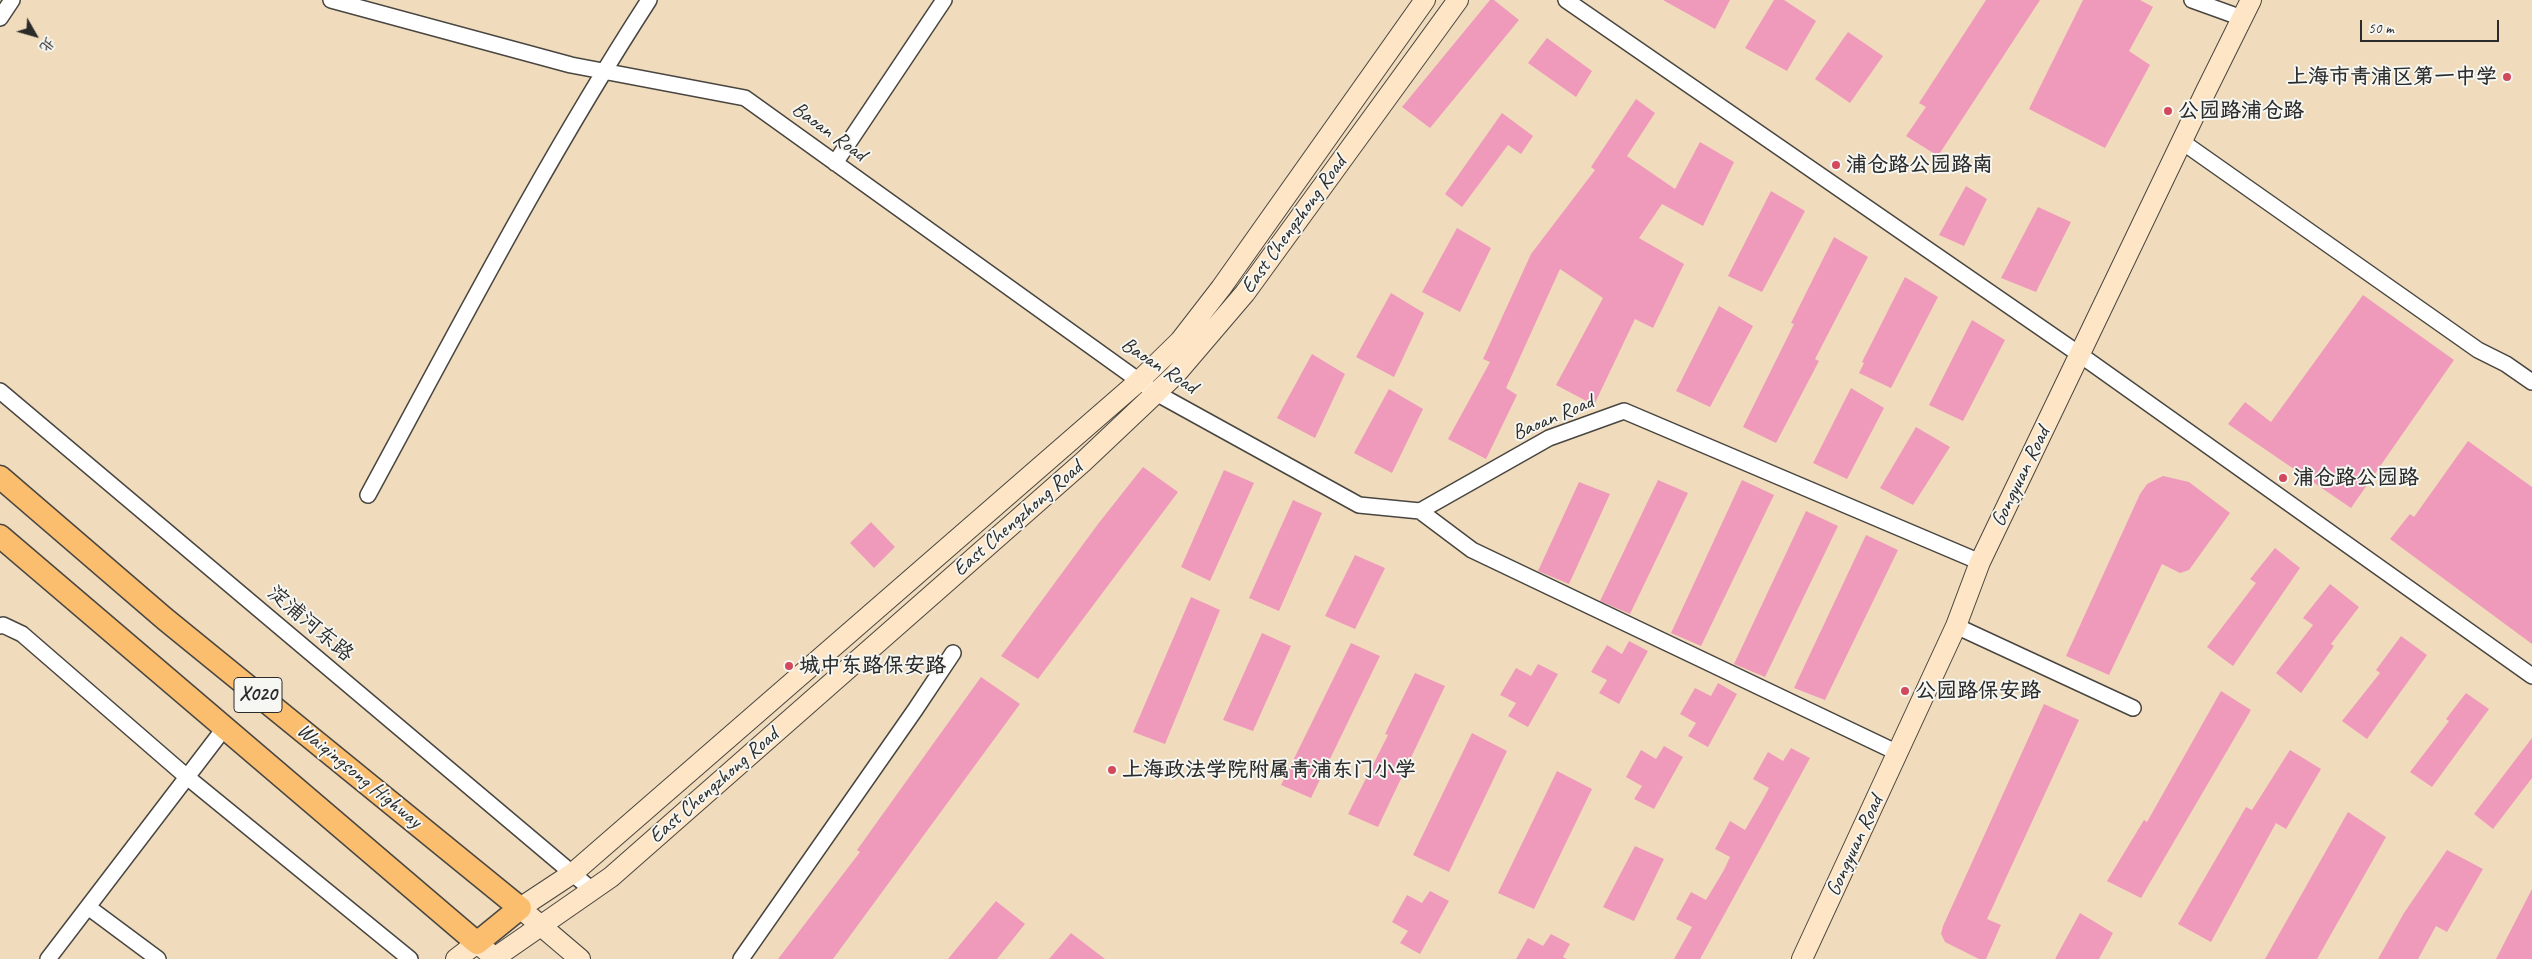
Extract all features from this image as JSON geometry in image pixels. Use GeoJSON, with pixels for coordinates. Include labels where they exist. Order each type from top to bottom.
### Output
{"type":"FeatureCollection","features":[{"type":"Feature","properties":{"kind":"main road","name":"East Chengzhong Road"},"geometry":{"type":"LineString","coordinates":[[520,908],[573,873],[1140,381],[1180,341],[1221,288],[1425,0]]}},
{"type":"Feature","properties":{"kind":"main road","name":"East Chengzhong Road"},"geometry":{"type":"LineString","coordinates":[[494,959],[618,870],[1068,475],[1175,375],[1246,293],[1458,0]]}},
{"type":"Feature","properties":{"kind":"main road","name":"Gongyuan Road"},"geometry":{"type":"LineString","coordinates":[[1802,959],[1956,626],[1980,562],[2251,0]]}},
{"type":"Feature","properties":{"kind":"main road","name":"Waiqingsong Highway"},"geometry":{"type":"LineString","coordinates":[[0,477],[165,619],[541,925],[580,959]]}},
{"type":"Feature","properties":{"kind":"main road","name":"X020"},"geometry":{"type":"LineString","coordinates":[[0,536],[226,726],[494,959]]}},
{"type":"Feature","properties":{"kind":"main road"},"geometry":{"type":"LineString","coordinates":[[456,959],[520,908]]}},
{"type":"Feature","properties":{"kind":"street"},"geometry":{"type":"LineString","coordinates":[[0,18],[12,0]]}},
{"type":"Feature","properties":{"kind":"street","name":"Baoan Road"},"geometry":{"type":"LineString","coordinates":[[331,0],[571,65],[745,98],[1156,393],[1359,505],[1420,511],[1549,438],[1624,411],[1980,562]]}},
{"type":"Feature","properties":{"kind":"street"},"geometry":{"type":"LineString","coordinates":[[368,495],[490,271],[602,72],[649,0]]}},
{"type":"Feature","properties":{"kind":"street"},"geometry":{"type":"LineString","coordinates":[[835,163],[944,0]]}},
{"type":"Feature","properties":{"kind":"street"},"geometry":{"type":"LineString","coordinates":[[1566,0],[2080,354],[2532,676]]}},
{"type":"Feature","properties":{"kind":"street"},"geometry":{"type":"LineString","coordinates":[[2192,0],[2242,18]]}},
{"type":"Feature","properties":{"kind":"street"},"geometry":{"type":"LineString","coordinates":[[2182,141],[2478,350],[2506,364],[2532,382]]}},
{"type":"Feature","properties":{"kind":"street","name":"淀浦河东路"},"geometry":{"type":"LineString","coordinates":[[0,391],[592,890]]}},
{"type":"Feature","properties":{"kind":"street"},"geometry":{"type":"LineString","coordinates":[[1420,511],[1472,550],[1898,753]]}},
{"type":"Feature","properties":{"kind":"street"},"geometry":{"type":"LineString","coordinates":[[0,626],[3,625],[22,634],[187,777],[410,959]]}},
{"type":"Feature","properties":{"kind":"street"},"geometry":{"type":"LineString","coordinates":[[1956,626],[2133,708]]}},
{"type":"Feature","properties":{"kind":"street"},"geometry":{"type":"LineString","coordinates":[[741,959],[916,710],[953,653]]}},
{"type":"Feature","properties":{"kind":"street"},"geometry":{"type":"LineString","coordinates":[[48,959],[226,726]]}},
{"type":"Feature","properties":{"kind":"street"},"geometry":{"type":"LineString","coordinates":[[88,907],[158,959]]}},
{"type":"Feature","properties":{"kind":"building"},"geometry":{"type":"Polygon","coordinates":[[[1490,0],[1494,0],[1519,20],[1430,128],[1402,107],[1490,0]]]}},
{"type":"Feature","properties":{"kind":"building"},"geometry":{"type":"Polygon","coordinates":[[[1663,0],[1730,0],[1715,29],[1663,0]]]}},
{"type":"Feature","properties":{"kind":"building"},"geometry":{"type":"Polygon","coordinates":[[[1774,0],[1784,0],[1816,21],[1787,71],[1745,48],[1774,0]]]}},
{"type":"Feature","properties":{"kind":"building"},"geometry":{"type":"Polygon","coordinates":[[[1986,0],[2040,0],[1938,156],[1906,136],[1926,107],[1919,103],[1986,0]]]}},
{"type":"Feature","properties":{"kind":"building"},"geometry":{"type":"Polygon","coordinates":[[[2083,0],[2140,0],[2153,7],[2129,51],[2150,65],[2105,148],[2029,109],[2083,0]]]}},
{"type":"Feature","properties":{"kind":"building"},"geometry":{"type":"Polygon","coordinates":[[[1848,32],[1883,56],[1850,103],[1815,79],[1848,32]]]}},
{"type":"Feature","properties":{"kind":"building"},"geometry":{"type":"Polygon","coordinates":[[[1547,38],[1592,71],[1576,97],[1528,63],[1547,38]]]}},
{"type":"Feature","properties":{"kind":"building"},"geometry":{"type":"Polygon","coordinates":[[[1636,99],[1655,113],[1627,156],[1675,189],[1700,142],[1734,162],[1703,226],[1662,204],[1639,238],[1684,264],[1653,328],[1635,319],[1594,405],[1556,385],[1603,298],[1560,269],[1506,388],[1517,395],[1486,459],[1448,439],[1490,362],[1483,359],[1531,254],[1595,170],[1591,167],[1636,99]]]}},
{"type":"Feature","properties":{"kind":"building"},"geometry":{"type":"Polygon","coordinates":[[[1502,113],[1533,136],[1521,154],[1508,145],[1462,207],[1445,194],[1502,113]]]}},
{"type":"Feature","properties":{"kind":"building"},"geometry":{"type":"Polygon","coordinates":[[[1966,186],[1987,199],[1964,246],[1939,235],[1966,186]]]}},
{"type":"Feature","properties":{"kind":"building"},"geometry":{"type":"Polygon","coordinates":[[[1771,191],[1805,211],[1762,292],[1728,276],[1771,191]]]}},
{"type":"Feature","properties":{"kind":"building"},"geometry":{"type":"Polygon","coordinates":[[[2038,207],[2071,222],[2036,292],[2001,278],[2038,207]]]}},
{"type":"Feature","properties":{"kind":"building"},"geometry":{"type":"Polygon","coordinates":[[[1457,228],[1491,248],[1460,312],[1422,292],[1457,228]]]}},
{"type":"Feature","properties":{"kind":"building"},"geometry":{"type":"Polygon","coordinates":[[[1834,237],[1868,257],[1815,359],[1819,361],[1776,443],[1743,427],[1794,324],[1791,323],[1834,237]]]}},
{"type":"Feature","properties":{"kind":"building"},"geometry":{"type":"Polygon","coordinates":[[[1905,277],[1938,297],[1891,388],[1859,373],[1864,363],[1862,362],[1905,277]]]}},
{"type":"Feature","properties":{"kind":"building"},"geometry":{"type":"Polygon","coordinates":[[[1391,293],[1424,313],[1394,377],[1356,357],[1391,293]]]}},
{"type":"Feature","properties":{"kind":"building"},"geometry":{"type":"Polygon","coordinates":[[[2363,295],[2454,360],[2351,508],[2228,424],[2245,402],[2271,422],[2363,295]]]}},
{"type":"Feature","properties":{"kind":"building"},"geometry":{"type":"Polygon","coordinates":[[[1719,306],[1753,326],[1710,407],[1676,391],[1719,306]]]}},
{"type":"Feature","properties":{"kind":"building"},"geometry":{"type":"Polygon","coordinates":[[[1972,320],[2005,340],[1963,421],[1929,405],[1972,320]]]}},
{"type":"Feature","properties":{"kind":"building"},"geometry":{"type":"Polygon","coordinates":[[[1312,354],[1345,374],[1315,438],[1277,418],[1312,354]]]}},
{"type":"Feature","properties":{"kind":"building"},"geometry":{"type":"Polygon","coordinates":[[[1851,388],[1884,408],[1847,479],[1813,463],[1851,388]]]}},
{"type":"Feature","properties":{"kind":"building"},"geometry":{"type":"Polygon","coordinates":[[[1389,389],[1423,409],[1392,473],[1354,453],[1389,389]]]}},
{"type":"Feature","properties":{"kind":"building"},"geometry":{"type":"Polygon","coordinates":[[[1916,427],[1950,447],[1913,505],[1880,488],[1916,427]]]}},
{"type":"Feature","properties":{"kind":"building"},"geometry":{"type":"Polygon","coordinates":[[[2468,441],[2532,487],[2532,644],[2390,539],[2410,514],[2414,517],[2468,441]]]}},
{"type":"Feature","properties":{"kind":"building"},"geometry":{"type":"Polygon","coordinates":[[[1143,467],[1178,492],[1038,679],[1001,656],[1098,524],[1143,467]]]}},
{"type":"Feature","properties":{"kind":"building"},"geometry":{"type":"Polygon","coordinates":[[[1224,470],[1254,483],[1210,581],[1181,567],[1224,470]]]}},
{"type":"Feature","properties":{"kind":"building"},"geometry":{"type":"Polygon","coordinates":[[[2163,476],[2189,482],[2230,513],[2189,570],[2180,573],[2162,564],[2109,675],[2066,656],[2140,494],[2147,484],[2163,476]]]}},
{"type":"Feature","properties":{"kind":"building"},"geometry":{"type":"Polygon","coordinates":[[[1658,480],[1688,493],[1630,614],[1600,601],[1658,480]]]}},
{"type":"Feature","properties":{"kind":"building"},"geometry":{"type":"Polygon","coordinates":[[[1742,480],[1774,495],[1701,646],[1671,633],[1742,480]]]}},
{"type":"Feature","properties":{"kind":"building"},"geometry":{"type":"Polygon","coordinates":[[[1579,482],[1610,494],[1569,584],[1538,571],[1579,482]]]}},
{"type":"Feature","properties":{"kind":"building"},"geometry":{"type":"Polygon","coordinates":[[[1293,500],[1322,513],[1279,611],[1249,598],[1293,500]]]}},
{"type":"Feature","properties":{"kind":"building"},"geometry":{"type":"Polygon","coordinates":[[[1806,511],[1838,526],[1765,677],[1734,664],[1806,511]]]}},
{"type":"Feature","properties":{"kind":"building"},"geometry":{"type":"Polygon","coordinates":[[[871,522],[895,547],[874,568],[850,543],[871,522]]]}},
{"type":"Feature","properties":{"kind":"building"},"geometry":{"type":"Polygon","coordinates":[[[1866,535],[1898,550],[1825,700],[1794,688],[1866,535]]]}},
{"type":"Feature","properties":{"kind":"building"},"geometry":{"type":"Polygon","coordinates":[[[2275,548],[2300,568],[2233,666],[2207,647],[2256,583],[2250,579],[2275,548]]]}},
{"type":"Feature","properties":{"kind":"building"},"geometry":{"type":"Polygon","coordinates":[[[1355,555],[1385,568],[1355,629],[1325,616],[1355,555]]]}},
{"type":"Feature","properties":{"kind":"building"},"geometry":{"type":"Polygon","coordinates":[[[2330,584],[2359,607],[2331,644],[2334,646],[2301,693],[2276,673],[2313,625],[2303,618],[2330,584]]]}},
{"type":"Feature","properties":{"kind":"building"},"geometry":{"type":"Polygon","coordinates":[[[1191,597],[1220,610],[1165,744],[1133,732],[1191,597]]]}},
{"type":"Feature","properties":{"kind":"building"},"geometry":{"type":"Polygon","coordinates":[[[1262,633],[1291,646],[1253,731],[1223,720],[1262,633]]]}},
{"type":"Feature","properties":{"kind":"building"},"geometry":{"type":"Polygon","coordinates":[[[2401,636],[2427,655],[2367,739],[2342,721],[2380,673],[2376,670],[2401,636]]]}},
{"type":"Feature","properties":{"kind":"building"},"geometry":{"type":"Polygon","coordinates":[[[1629,641],[1648,651],[1619,704],[1599,693],[1607,680],[1591,672],[1607,645],[1622,654],[1629,641]]]}},
{"type":"Feature","properties":{"kind":"building"},"geometry":{"type":"Polygon","coordinates":[[[1351,643],[1380,656],[1311,798],[1281,785],[1351,643]]]}},
{"type":"Feature","properties":{"kind":"building"},"geometry":{"type":"Polygon","coordinates":[[[1538,664],[1558,674],[1528,727],[1508,716],[1516,703],[1500,695],[1516,668],[1531,676],[1538,664]]]}},
{"type":"Feature","properties":{"kind":"building"},"geometry":{"type":"Polygon","coordinates":[[[1415,673],[1445,686],[1378,827],[1348,814],[1388,735],[1385,734],[1415,673]]]}},
{"type":"Feature","properties":{"kind":"building"},"geometry":{"type":"Polygon","coordinates":[[[981,677],[1020,704],[833,959],[778,959],[860,852],[857,850],[981,677]]]}},
{"type":"Feature","properties":{"kind":"building"},"geometry":{"type":"Polygon","coordinates":[[[1718,683],[1737,694],[1708,747],[1688,736],[1696,723],[1680,714],[1695,688],[1711,696],[1718,683]]]}},
{"type":"Feature","properties":{"kind":"building"},"geometry":{"type":"Polygon","coordinates":[[[2221,691],[2251,710],[2141,898],[2107,881],[2144,820],[2147,822],[2221,691]]]}},
{"type":"Feature","properties":{"kind":"building"},"geometry":{"type":"Polygon","coordinates":[[[2466,693],[2489,709],[2432,787],[2410,772],[2449,721],[2446,719],[2466,693]]]}},
{"type":"Feature","properties":{"kind":"building"},"geometry":{"type":"Polygon","coordinates":[[[2044,704],[2079,720],[1987,919],[2001,925],[1986,959],[1979,959],[1945,942],[1941,934],[1943,926],[2044,704]]]}},
{"type":"Feature","properties":{"kind":"building"},"geometry":{"type":"Polygon","coordinates":[[[1472,733],[1507,751],[1449,872],[1413,855],[1472,733]]]}},
{"type":"Feature","properties":{"kind":"building"},"geometry":{"type":"Polygon","coordinates":[[[2532,738],[2532,778],[2493,829],[2474,814],[2532,738]]]}},
{"type":"Feature","properties":{"kind":"building"},"geometry":{"type":"Polygon","coordinates":[[[1664,746],[1683,757],[1654,809],[1634,799],[1642,786],[1626,777],[1641,750],[1656,759],[1664,746]]]}},
{"type":"Feature","properties":{"kind":"building"},"geometry":{"type":"Polygon","coordinates":[[[1791,748],[1810,758],[1700,959],[1674,959],[1692,927],[1676,919],[1691,892],[1706,900],[1730,857],[1715,849],[1730,821],[1745,830],[1769,788],[1753,779],[1768,752],[1783,761],[1791,748]]]}},
{"type":"Feature","properties":{"kind":"building"},"geometry":{"type":"Polygon","coordinates":[[[2290,750],[2321,769],[2286,829],[2276,823],[2211,942],[2178,924],[2246,807],[2252,810],[2290,750]]]}},
{"type":"Feature","properties":{"kind":"building"},"geometry":{"type":"Polygon","coordinates":[[[1557,771],[1592,789],[1534,909],[1498,893],[1557,771]]]}},
{"type":"Feature","properties":{"kind":"building"},"geometry":{"type":"Polygon","coordinates":[[[2348,812],[2386,837],[2317,959],[2265,959],[2348,812]]]}},
{"type":"Feature","properties":{"kind":"building"},"geometry":{"type":"Polygon","coordinates":[[[1635,846],[1664,859],[1634,921],[1603,907],[1635,846]]]}},
{"type":"Feature","properties":{"kind":"building"},"geometry":{"type":"Polygon","coordinates":[[[2447,850],[2483,869],[2447,932],[2436,926],[2418,959],[2378,959],[2404,913],[2447,850]]]}},
{"type":"Feature","properties":{"kind":"building"},"geometry":{"type":"Polygon","coordinates":[[[2532,889],[2532,959],[2496,959],[2532,889]]]}},
{"type":"Feature","properties":{"kind":"building"},"geometry":{"type":"Polygon","coordinates":[[[1430,891],[1449,901],[1420,954],[1400,943],[1408,931],[1392,922],[1407,895],[1422,903],[1430,891]]]}},
{"type":"Feature","properties":{"kind":"building"},"geometry":{"type":"Polygon","coordinates":[[[996,901],[1025,924],[997,959],[948,959],[996,901]]]}},
{"type":"Feature","properties":{"kind":"building"},"geometry":{"type":"Polygon","coordinates":[[[2080,913],[2113,933],[2099,959],[2055,959],[2080,913]]]}},
{"type":"Feature","properties":{"kind":"building"},"geometry":{"type":"Polygon","coordinates":[[[1071,933],[1105,959],[1049,959],[1071,933]]]}},
{"type":"Feature","properties":{"kind":"building"},"geometry":{"type":"Polygon","coordinates":[[[1551,934],[1570,944],[1563,957],[1567,959],[1516,959],[1528,938],[1543,946],[1551,934]]]}},
{"type":"Feature","properties":{"kind":"place","name":"上海市青浦区第一中学"},"geometry":{"type":"Point","coordinates":[2507,77]}},
{"type":"Feature","properties":{"kind":"place","name":"公园路浦仓路"},"geometry":{"type":"Point","coordinates":[2168,111]}},
{"type":"Feature","properties":{"kind":"place","name":"浦仓路公园路南"},"geometry":{"type":"Point","coordinates":[1836,165]}},
{"type":"Feature","properties":{"kind":"place","name":"浦仓路公园路"},"geometry":{"type":"Point","coordinates":[2283,478]}},
{"type":"Feature","properties":{"kind":"place","name":"城中东路保安路"},"geometry":{"type":"Point","coordinates":[789,666]}},
{"type":"Feature","properties":{"kind":"place","name":"公园路保安路"},"geometry":{"type":"Point","coordinates":[1905,691]}},
{"type":"Feature","properties":{"kind":"place","name":"上海政法学院附属青浦东门小学"},"geometry":{"type":"Point","coordinates":[1112,770]}}]}
